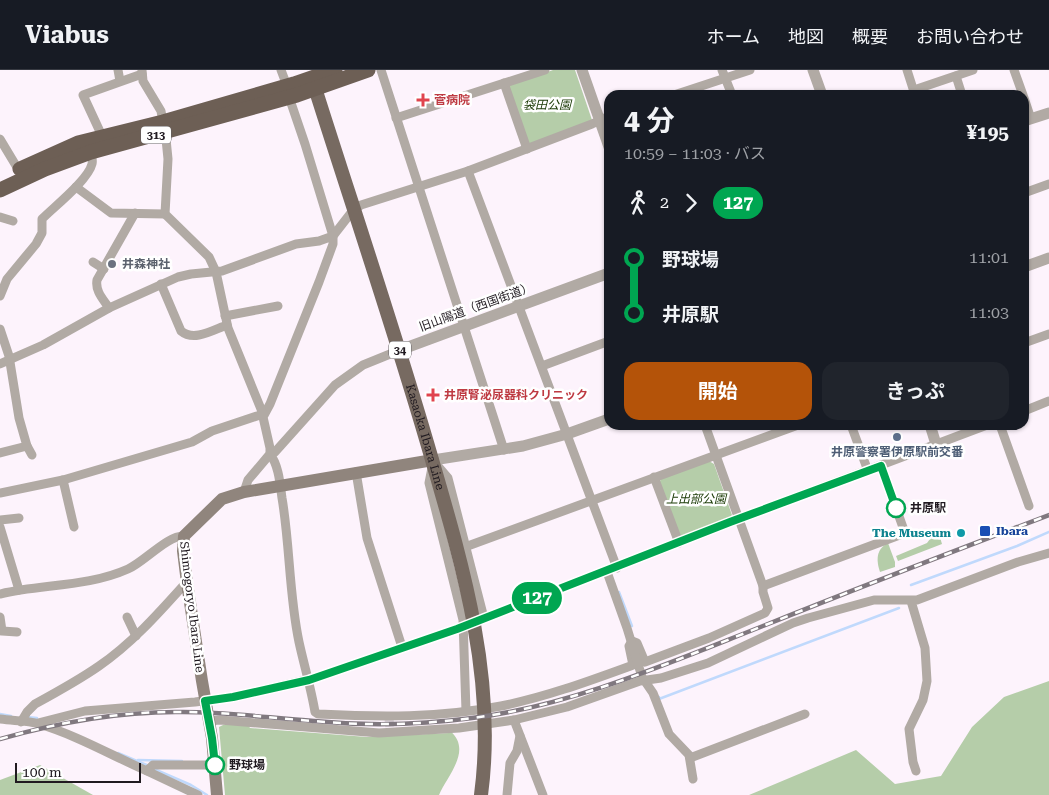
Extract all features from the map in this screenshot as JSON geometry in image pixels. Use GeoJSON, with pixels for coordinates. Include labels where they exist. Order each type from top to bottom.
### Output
{"type":"FeatureCollection","features":[{"type":"Feature","properties":{"kind":"highway"},"geometry":{"type":"LineString","coordinates":[[312,79],[335,70]]}},
{"type":"Feature","properties":{"kind":"highway"},"geometry":{"type":"LineString","coordinates":[[312,79],[368,70]]}},
{"type":"Feature","properties":{"kind":"highway","name":"313"},"geometry":{"type":"LineString","coordinates":[[0,190],[36,172],[91,152],[164,127],[288,91],[312,79]]}},
{"type":"Feature","properties":{"kind":"highway","name":"313"},"geometry":{"type":"LineString","coordinates":[[0,179],[60,150],[102,136],[164,127]]}},
{"type":"Feature","properties":{"kind":"main road","name":"Kasaoka Ibara Line"},"geometry":{"type":"LineString","coordinates":[[312,79],[400,350],[432,460],[474,622],[482,669],[485,705],[484,770],[481,795]]}},
{"type":"Feature","properties":{"kind":"main road","name":"Shimogoryo Ibara Line"},"geometry":{"type":"LineString","coordinates":[[217,795],[209,722],[187,583],[183,550],[184,536],[222,500],[244,492],[432,460]]}},
{"type":"Feature","properties":{"kind":"street"},"geometry":{"type":"LineString","coordinates":[[118,70],[120,81]]}},
{"type":"Feature","properties":{"kind":"street"},"geometry":{"type":"LineString","coordinates":[[281,70],[306,144],[334,244],[270,404],[264,414],[263,421],[270,454],[275,464],[280,486],[287,526],[299,641],[316,714],[390,717],[416,716],[500,706],[570,688],[633,665],[629,646],[632,641]]}},
{"type":"Feature","properties":{"kind":"street"},"geometry":{"type":"LineString","coordinates":[[381,70],[504,450]]}},
{"type":"Feature","properties":{"kind":"street"},"geometry":{"type":"LineString","coordinates":[[396,118],[545,70]]}},
{"type":"Feature","properties":{"kind":"street"},"geometry":{"type":"LineString","coordinates":[[0,364],[10,361],[77,327],[109,308],[161,284],[191,274],[216,272],[296,244],[319,241],[333,236],[354,209],[361,205],[468,171],[604,118],[582,70]]}},
{"type":"Feature","properties":{"kind":"street"},"geometry":{"type":"LineString","coordinates":[[686,90],[724,74],[750,70]]}},
{"type":"Feature","properties":{"kind":"street"},"geometry":{"type":"LineString","coordinates":[[805,70],[812,90]]}},
{"type":"Feature","properties":{"kind":"street"},"geometry":{"type":"LineString","coordinates":[[813,70],[820,90]]}},
{"type":"Feature","properties":{"kind":"street"},"geometry":{"type":"LineString","coordinates":[[906,70],[913,90]]}},
{"type":"Feature","properties":{"kind":"street"},"geometry":{"type":"LineString","coordinates":[[921,90],[973,70]]}},
{"type":"Feature","properties":{"kind":"street"},"geometry":{"type":"LineString","coordinates":[[1014,70],[1021,90]]}},
{"type":"Feature","properties":{"kind":"street"},"geometry":{"type":"LineString","coordinates":[[102,136],[83,95],[142,72],[143,81],[161,111],[164,127],[168,159],[165,214]]}},
{"type":"Feature","properties":{"kind":"street"},"geometry":{"type":"LineString","coordinates":[[724,74],[730,90]]}},
{"type":"Feature","properties":{"kind":"street"},"geometry":{"type":"LineString","coordinates":[[956,76],[960,90]]}},
{"type":"Feature","properties":{"kind":"street"},"geometry":{"type":"LineString","coordinates":[[504,83],[526,149]]}},
{"type":"Feature","properties":{"kind":"street"},"geometry":{"type":"LineString","coordinates":[[1029,119],[1049,114]]}},
{"type":"Feature","properties":{"kind":"street"},"geometry":{"type":"LineString","coordinates":[[0,139],[18,169]]}},
{"type":"Feature","properties":{"kind":"street"},"geometry":{"type":"LineString","coordinates":[[0,296],[7,280],[36,244],[42,233],[42,219],[86,174],[92,164],[91,152]]}},
{"type":"Feature","properties":{"kind":"street"},"geometry":{"type":"LineString","coordinates":[[468,171],[617,568]]}},
{"type":"Feature","properties":{"kind":"street"},"geometry":{"type":"LineString","coordinates":[[1029,191],[1049,184]]}},
{"type":"Feature","properties":{"kind":"street"},"geometry":{"type":"LineString","coordinates":[[76,186],[111,213],[165,214],[209,257],[216,272],[226,321],[264,414]]}},
{"type":"Feature","properties":{"kind":"street"},"geometry":{"type":"LineString","coordinates":[[109,308],[96,286],[97,280],[135,214]]}},
{"type":"Feature","properties":{"kind":"street"},"geometry":{"type":"LineString","coordinates":[[0,217],[13,221]]}},
{"type":"Feature","properties":{"kind":"street"},"geometry":{"type":"LineString","coordinates":[[1029,265],[1049,258]]}},
{"type":"Feature","properties":{"kind":"street"},"geometry":{"type":"LineString","coordinates":[[93,262],[104,269]]}},
{"type":"Feature","properties":{"kind":"street","name":"旧山陽道（西国街道）"},"geometry":{"type":"LineString","coordinates":[[244,492],[248,480],[270,454],[275,452],[335,385],[363,365],[604,275]]}},
{"type":"Feature","properties":{"kind":"street"},"geometry":{"type":"LineString","coordinates":[[161,284],[182,330],[185,334],[195,336],[226,321],[278,306]]}},
{"type":"Feature","properties":{"kind":"street"},"geometry":{"type":"LineString","coordinates":[[0,329],[10,361],[19,418],[27,446],[32,455]]}},
{"type":"Feature","properties":{"kind":"street"},"geometry":{"type":"LineString","coordinates":[[1029,341],[1049,334]]}},
{"type":"Feature","properties":{"kind":"street"},"geometry":{"type":"LineString","coordinates":[[542,366],[604,343]]}},
{"type":"Feature","properties":{"kind":"street"},"geometry":{"type":"LineString","coordinates":[[1029,408],[1049,402]]}},
{"type":"Feature","properties":{"kind":"street"},"geometry":{"type":"LineString","coordinates":[[0,493],[63,480],[192,442],[212,431],[264,414]]}},
{"type":"Feature","properties":{"kind":"street"},"geometry":{"type":"LineString","coordinates":[[432,460],[504,450],[567,434],[604,421]]}},
{"type":"Feature","properties":{"kind":"street"},"geometry":{"type":"LineString","coordinates":[[632,641],[637,643],[645,662],[709,638],[765,612],[768,608],[763,586],[707,430]]}},
{"type":"Feature","properties":{"kind":"street"},"geometry":{"type":"LineString","coordinates":[[465,547],[784,430]]}},
{"type":"Feature","properties":{"kind":"street"},"geometry":{"type":"LineString","coordinates":[[853,430],[868,471]]}},
{"type":"Feature","properties":{"kind":"street"},"geometry":{"type":"LineString","coordinates":[[933,430],[940,443]]}},
{"type":"Feature","properties":{"kind":"street"},"geometry":{"type":"LineString","coordinates":[[939,430],[940,443]]}},
{"type":"Feature","properties":{"kind":"street"},"geometry":{"type":"LineString","coordinates":[[38,723],[85,711],[233,697],[309,680],[474,622],[607,572],[678,542],[974,430]]}},
{"type":"Feature","properties":{"kind":"street"},"geometry":{"type":"LineString","coordinates":[[1002,430],[1030,506]]}},
{"type":"Feature","properties":{"kind":"street"},"geometry":{"type":"LineString","coordinates":[[0,453],[27,446]]}},
{"type":"Feature","properties":{"kind":"street"},"geometry":{"type":"LineString","coordinates":[[432,460],[448,478],[465,547],[474,622],[466,711]]}},
{"type":"Feature","properties":{"kind":"street"},"geometry":{"type":"LineString","coordinates":[[763,586],[905,533],[881,466]]}},
{"type":"Feature","properties":{"kind":"street"},"geometry":{"type":"LineString","coordinates":[[356,472],[367,538],[402,647]]}},
{"type":"Feature","properties":{"kind":"street"},"geometry":{"type":"LineString","coordinates":[[654,477],[678,542]]}},
{"type":"Feature","properties":{"kind":"street"},"geometry":{"type":"LineString","coordinates":[[63,480],[74,527]]}},
{"type":"Feature","properties":{"kind":"street"},"geometry":{"type":"LineString","coordinates":[[0,520],[19,518]]}},
{"type":"Feature","properties":{"kind":"street"},"geometry":{"type":"LineString","coordinates":[[0,527],[19,590]]}},
{"type":"Feature","properties":{"kind":"street"},"geometry":{"type":"LineString","coordinates":[[0,594],[69,584],[126,570],[137,565],[173,538],[184,536]]}},
{"type":"Feature","properties":{"kind":"street"},"geometry":{"type":"LineString","coordinates":[[209,722],[220,720],[353,731],[390,731],[459,728],[514,720],[567,707],[645,680],[661,678],[708,663],[793,623],[808,618],[874,600],[917,600],[1027,559],[1049,553]]}},
{"type":"Feature","properties":{"kind":"street"},"geometry":{"type":"LineString","coordinates":[[607,572],[632,641],[641,673],[653,693],[669,734],[686,751],[690,758],[693,779]]}},
{"type":"Feature","properties":{"kind":"street"},"geometry":{"type":"LineString","coordinates":[[0,726],[20,719],[35,704],[100,666],[136,636],[187,583]]}},
{"type":"Feature","properties":{"kind":"street"},"geometry":{"type":"LineString","coordinates":[[911,601],[923,641],[927,681],[923,700],[909,729],[913,762],[916,770]]}},
{"type":"Feature","properties":{"kind":"street"},"geometry":{"type":"LineString","coordinates":[[0,616],[2,632],[17,632]]}},
{"type":"Feature","properties":{"kind":"street"},"geometry":{"type":"LineString","coordinates":[[127,617],[136,636]]}},
{"type":"Feature","properties":{"kind":"street"},"geometry":{"type":"LineString","coordinates":[[690,758],[805,714]]}},
{"type":"Feature","properties":{"kind":"street"},"geometry":{"type":"LineString","coordinates":[[0,719],[20,719],[53,728],[149,768],[198,795]]}},
{"type":"Feature","properties":{"kind":"street"},"geometry":{"type":"LineString","coordinates":[[514,720],[543,795]]}},
{"type":"Feature","properties":{"kind":"street"},"geometry":{"type":"LineString","coordinates":[[507,795],[510,763],[517,751],[520,736]]}},
{"type":"Feature","properties":{"kind":"street"},"geometry":{"type":"LineString","coordinates":[[149,768],[215,765]]}},
{"type":"Feature","properties":{"kind":"green space","name":"袋田公園"},"geometry":{"type":"Polygon","coordinates":[[[553,70],[575,70],[592,120],[531,144],[527,143],[508,86],[553,70]]]}},
{"type":"Feature","properties":{"kind":"green space","name":"上出部公園"},"geometry":{"type":"Polygon","coordinates":[[[709,461],[714,464],[732,515],[730,518],[682,537],[678,536],[659,483],[661,479],[709,461]]]}},
{"type":"Feature","properties":{"kind":"green space"},"geometry":{"type":"Polygon","coordinates":[[[939,534],[942,544],[898,561],[896,556],[927,543],[930,539],[929,535],[939,534]]]}},
{"type":"Feature","properties":{"kind":"green space"},"geometry":{"type":"Polygon","coordinates":[[[888,543],[895,567],[880,572],[878,555],[881,548],[888,543]]]}},
{"type":"Feature","properties":{"kind":"green space"},"geometry":{"type":"Polygon","coordinates":[[[1049,681],[1049,795],[749,795],[856,750],[895,784],[941,776],[972,727],[1004,697],[1049,681]]]}},
{"type":"Feature","properties":{"kind":"green space"},"geometry":{"type":"Polygon","coordinates":[[[223,725],[248,725],[250,728],[367,737],[449,733],[450,731],[456,738],[459,746],[459,755],[439,795],[225,795],[219,727],[223,725]]]}},
{"type":"Feature","properties":{"kind":"green space"},"geometry":{"type":"Polygon","coordinates":[[[40,765],[93,795],[0,795],[0,780],[40,765]]]}},
{"type":"Feature","properties":{"kind":"waterway"},"geometry":{"type":"LineString","coordinates":[[911,585],[1017,546],[1049,532]]}},
{"type":"Feature","properties":{"kind":"waterway"},"geometry":{"type":"LineString","coordinates":[[619,592],[632,626]]}},
{"type":"Feature","properties":{"kind":"waterway"},"geometry":{"type":"LineString","coordinates":[[659,697],[659,699],[899,608]]}},
{"type":"Feature","properties":{"kind":"waterway"},"geometry":{"type":"LineString","coordinates":[[0,714],[11,716]]}},
{"type":"Feature","properties":{"kind":"waterway"},"geometry":{"type":"LineString","coordinates":[[27,717],[37,718]]}},
{"type":"Feature","properties":{"kind":"waterway"},"geometry":{"type":"LineString","coordinates":[[118,753],[149,766]]}},
{"type":"Feature","properties":{"kind":"waterway"},"geometry":{"type":"LineString","coordinates":[[138,760],[182,761]]}},
{"type":"Feature","properties":{"kind":"waterway"},"geometry":{"type":"LineString","coordinates":[[154,769],[191,785],[207,795]]}},
{"type":"Feature","properties":{"kind":"tunnel"},"geometry":{"type":"LineString","coordinates":[[389,718],[390,730]]}},
{"type":"Feature","properties":{"kind":"railway"},"geometry":{"type":"LineString","coordinates":[[0,739],[45,727],[136,713],[216,713],[334,723],[374,724],[433,722],[509,712],[546,704],[657,668],[1049,515]]}},
{"type":"Feature","properties":{"kind":"bus line","name":"127"},"geometry":{"type":"LineString","coordinates":[[215,765],[205,701],[233,697],[319,677],[457,629],[607,572],[730,522],[881,466],[896,508]]}},
{"type":"Feature","properties":{"kind":"place","name":"菅病院"},"geometry":{"type":"Point","coordinates":[423,100]}},
{"type":"Feature","properties":{"kind":"place","name":"井森神社"},"geometry":{"type":"Point","coordinates":[112,264]}},
{"type":"Feature","properties":{"kind":"place","name":"井原腎泌尿器科クリニック"},"geometry":{"type":"Point","coordinates":[433,395]}},
{"type":"Feature","properties":{"kind":"place","name":"井原警察署伊原駅前交番"},"geometry":{"type":"Point","coordinates":[897,437]}},
{"type":"Feature","properties":{"kind":"place","name":"井原駅"},"geometry":{"type":"Point","coordinates":[896,508]}},
{"type":"Feature","properties":{"kind":"place","name":"Ibara"},"geometry":{"type":"Point","coordinates":[985,531]}},
{"type":"Feature","properties":{"kind":"place","name":"The Museum"},"geometry":{"type":"Point","coordinates":[961,533]}},
{"type":"Feature","properties":{"kind":"place","name":"野球場"},"geometry":{"type":"Point","coordinates":[215,765]}}]}
